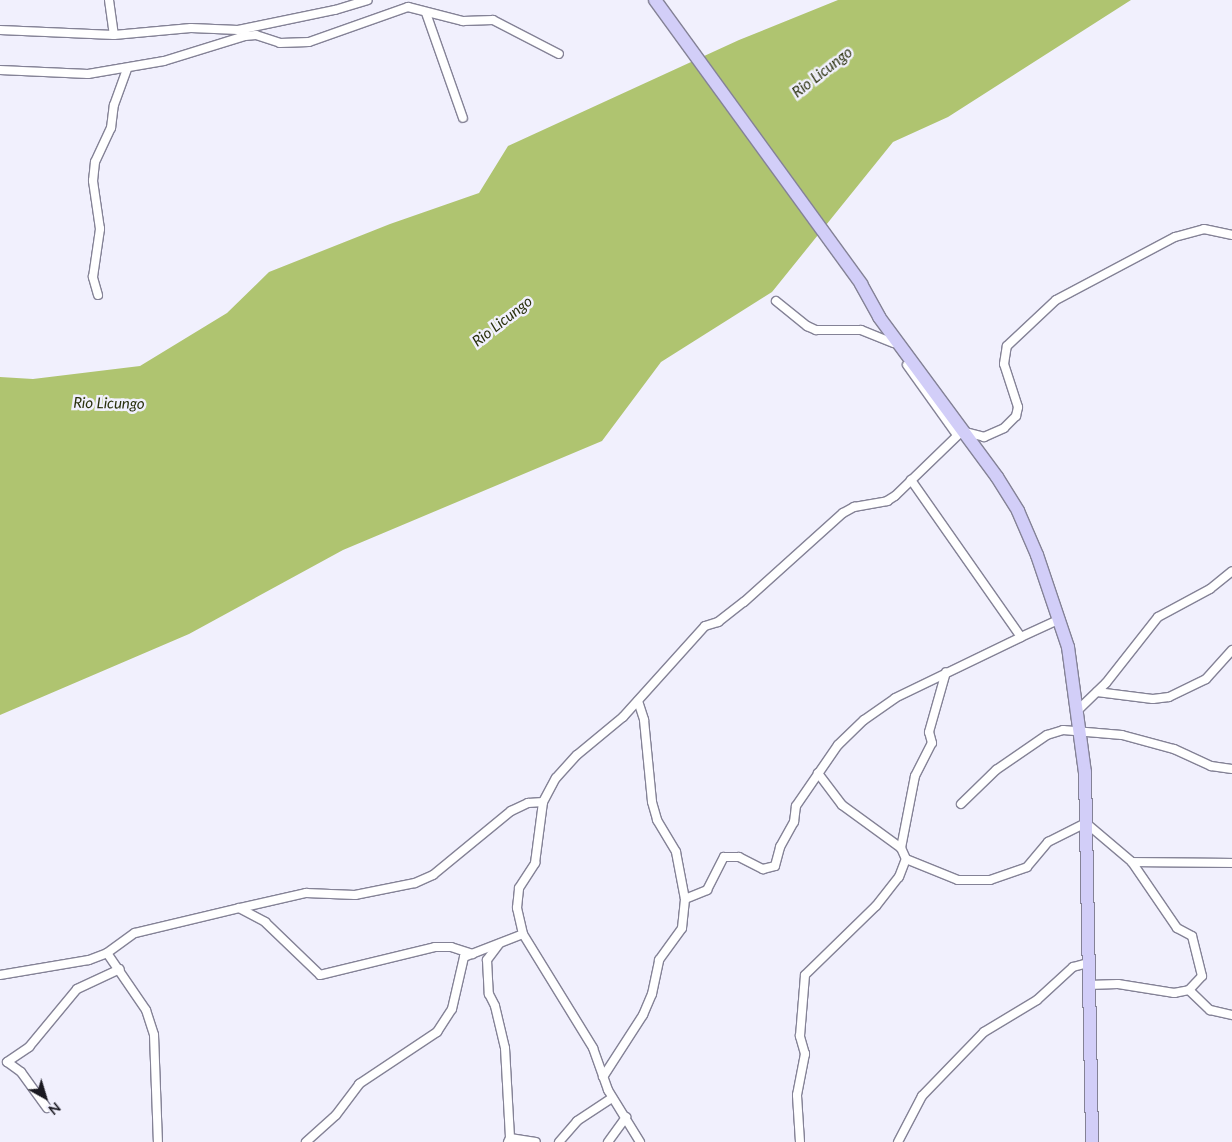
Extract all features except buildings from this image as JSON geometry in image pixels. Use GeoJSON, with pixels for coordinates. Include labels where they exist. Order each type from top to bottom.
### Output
{"type":"FeatureCollection","features":[{"type":"Feature","properties":{"kind":"highway"},"geometry":{"type":"LineString","coordinates":[[655,0],[666,18],[861,284],[879,318],[959,433],[1018,512],[1060,619],[1068,647],[1085,772],[1092,1142]]}},
{"type":"Feature","properties":{"kind":"street"},"geometry":{"type":"LineString","coordinates":[[108,0],[114,35]]}},
{"type":"Feature","properties":{"kind":"street"},"geometry":{"type":"LineString","coordinates":[[0,30],[114,35],[191,28],[238,30],[262,27],[367,0]]}},
{"type":"Feature","properties":{"kind":"street"},"geometry":{"type":"LineString","coordinates":[[0,70],[88,74],[127,70],[245,36],[256,35],[280,44],[309,42],[397,9],[416,8],[426,13],[463,21],[493,20],[559,54]]}},
{"type":"Feature","properties":{"kind":"street"},"geometry":{"type":"LineString","coordinates":[[426,13],[463,118]]}},
{"type":"Feature","properties":{"kind":"street"},"geometry":{"type":"LineString","coordinates":[[98,295],[93,277],[100,228],[93,181],[95,162],[110,128],[114,105],[127,70]]}},
{"type":"Feature","properties":{"kind":"street"},"geometry":{"type":"LineString","coordinates":[[776,301],[799,322],[816,330],[861,330],[891,339],[959,433],[984,437],[1004,428],[1016,416],[1018,407],[1004,364],[1007,346],[1056,300],[1175,237],[1204,229],[1232,235]]}},
{"type":"Feature","properties":{"kind":"street"},"geometry":{"type":"LineString","coordinates":[[640,1142],[626,1117],[612,1098],[593,1048],[523,934],[518,894],[538,852],[543,802],[556,778],[638,701],[704,626],[718,622],[744,602],[837,517],[854,507],[887,501],[912,480],[959,433]]}},
{"type":"Feature","properties":{"kind":"street"},"geometry":{"type":"LineString","coordinates":[[912,480],[1021,637]]}},
{"type":"Feature","properties":{"kind":"street"},"geometry":{"type":"LineString","coordinates":[[1077,711],[1098,692],[1158,617],[1210,589],[1232,571]]}},
{"type":"Feature","properties":{"kind":"street"},"geometry":{"type":"LineString","coordinates":[[685,899],[707,890],[725,857],[739,856],[763,869],[775,866],[780,847],[794,822],[796,806],[838,745],[876,710],[946,672],[1060,619]]}},
{"type":"Feature","properties":{"kind":"street"},"geometry":{"type":"LineString","coordinates":[[1098,692],[1153,699],[1169,698],[1206,679],[1232,650]]}},
{"type":"Feature","properties":{"kind":"street"},"geometry":{"type":"LineString","coordinates":[[901,848],[915,776],[932,743],[929,732],[946,672]]}},
{"type":"Feature","properties":{"kind":"street"},"geometry":{"type":"LineString","coordinates":[[603,1076],[643,1015],[652,994],[651,984],[659,960],[682,928],[685,899],[676,852],[657,820],[652,802],[644,720],[638,701]]}},
{"type":"Feature","properties":{"kind":"street"},"geometry":{"type":"LineString","coordinates":[[961,804],[996,770],[1047,735],[1063,730],[1080,733],[1122,735],[1174,749],[1211,766],[1232,769]]}},
{"type":"Feature","properties":{"kind":"street"},"geometry":{"type":"LineString","coordinates":[[818,773],[842,805],[901,848],[906,859],[958,880],[990,880],[1027,867],[1048,842],[1086,824],[1132,862],[1177,928],[1192,936],[1202,976],[1189,990],[1174,993],[1118,984],[1088,985]]}},
{"type":"Feature","properties":{"kind":"street"},"geometry":{"type":"LineString","coordinates":[[0,975],[89,960],[107,953],[135,933],[306,893],[354,896],[415,883],[433,875],[511,811],[528,803],[543,802]]}},
{"type":"Feature","properties":{"kind":"street"},"geometry":{"type":"LineString","coordinates":[[800,1142],[797,1095],[805,1054],[800,1036],[805,975],[876,906],[899,877],[906,859]]}},
{"type":"Feature","properties":{"kind":"street"},"geometry":{"type":"LineString","coordinates":[[1132,862],[1232,863]]}},
{"type":"Feature","properties":{"kind":"street"},"geometry":{"type":"LineString","coordinates":[[239,908],[265,922],[320,975],[435,947],[451,947],[473,954]]}},
{"type":"Feature","properties":{"kind":"street"},"geometry":{"type":"LineString","coordinates":[[306,1142],[336,1115],[359,1084],[437,1032],[452,1010],[461,963],[464,957],[523,934]]}},
{"type":"Feature","properties":{"kind":"street"},"geometry":{"type":"LineString","coordinates":[[499,944],[488,960],[489,994],[495,1006],[504,1048],[509,1140],[536,1142]]}},
{"type":"Feature","properties":{"kind":"street"},"geometry":{"type":"LineString","coordinates":[[107,953],[120,969],[146,1010],[154,1035],[158,1142]]}},
{"type":"Feature","properties":{"kind":"street"},"geometry":{"type":"LineString","coordinates":[[898,1142],[922,1096],[984,1032],[1037,1000],[1073,967],[1088,963]]}},
{"type":"Feature","properties":{"kind":"street"},"geometry":{"type":"LineString","coordinates":[[47,1108],[22,1072],[6,1062],[29,1047],[76,989],[120,969]]}},
{"type":"Feature","properties":{"kind":"street"},"geometry":{"type":"LineString","coordinates":[[1189,990],[1210,1010],[1232,1016]]}},
{"type":"Feature","properties":{"kind":"street"},"geometry":{"type":"LineString","coordinates":[[559,1142],[577,1121],[612,1098]]}},
{"type":"Feature","properties":{"kind":"street"},"geometry":{"type":"LineString","coordinates":[[608,1142],[626,1117]]}},
{"type":"Feature","properties":{"kind":"water","name":"Rio Licungo"},"geometry":{"type":"Polygon","coordinates":[[[838,0],[1131,0],[948,117],[893,142],[772,292],[661,362],[602,441],[343,550],[189,634],[0,715],[0,377],[33,379],[140,366],[227,313],[269,272],[390,224],[479,193],[508,146],[739,40],[838,0]]]}}]}
